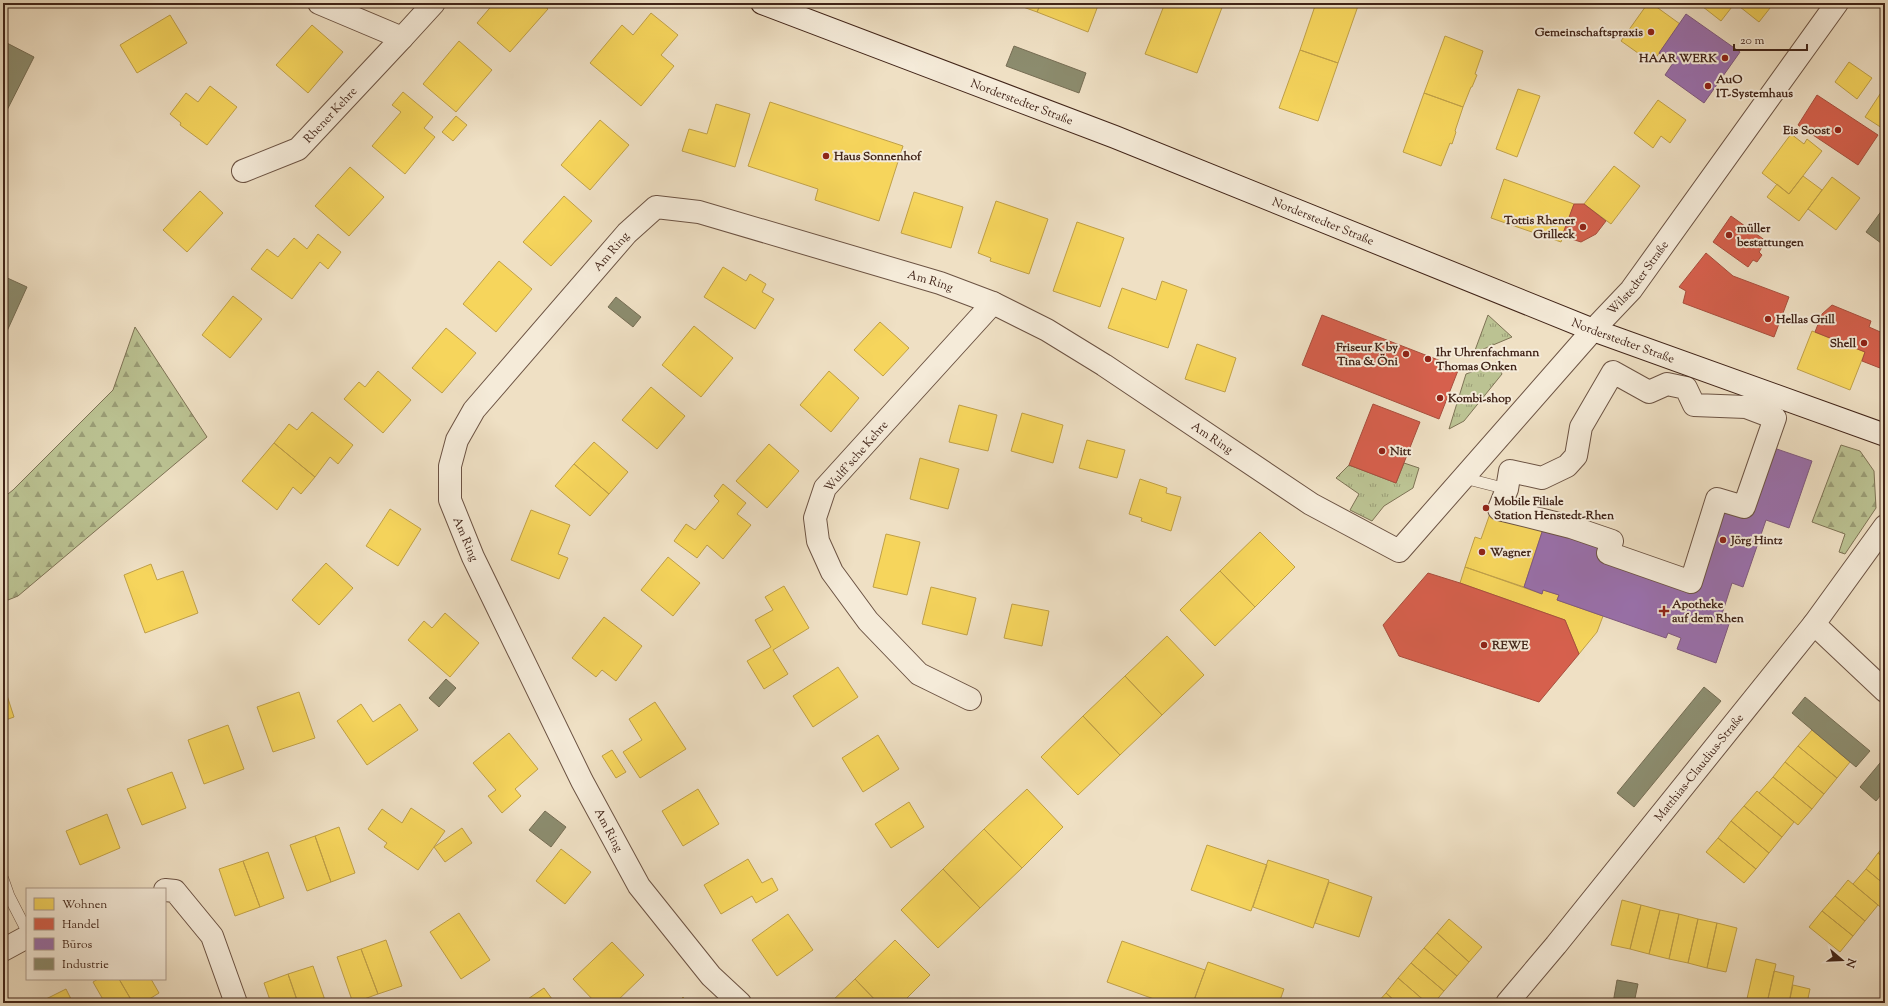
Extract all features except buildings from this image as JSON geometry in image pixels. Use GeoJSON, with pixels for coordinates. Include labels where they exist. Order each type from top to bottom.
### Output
{"type":"FeatureCollection","features":[{"type":"Feature","properties":{"kind":"street"},"geometry":{"type":"LineString","coordinates":[[319,3],[402,38]]}},
{"type":"Feature","properties":{"kind":"street","name":"Rhener Kehre"},"geometry":{"type":"LineString","coordinates":[[243,171],[298,149],[434,3]]}},
{"type":"Feature","properties":{"kind":"street","name":"Norderstedter Straße"},"geometry":{"type":"LineString","coordinates":[[762,3],[1115,137],[1593,330],[1885,434]]}},
{"type":"Feature","properties":{"kind":"street","name":"Wilstedter Straße"},"geometry":{"type":"LineString","coordinates":[[1398,551],[1593,330],[1631,290],[1837,3]]}},
{"type":"Feature","properties":{"kind":"street","name":"Am Ring"},"geometry":{"type":"LineString","coordinates":[[740,1003],[711,976],[638,886],[582,781],[473,557],[450,500],[450,466],[457,440],[474,410],[627,233],[656,206],[698,212],[940,283],[993,303],[1047,330],[1104,365],[1311,504],[1398,551]]}},
{"type":"Feature","properties":{"kind":"street","name":"Wulff'sche Kehre"},"geometry":{"type":"LineString","coordinates":[[970,699],[919,674],[868,621],[832,572],[818,541],[814,518],[825,488],[993,303]]}},
{"type":"Feature","properties":{"kind":"street"},"geometry":{"type":"LineString","coordinates":[[1613,372],[1649,392],[1667,384],[1686,388],[1694,405],[1746,408],[1775,418],[1744,507],[1717,499],[1691,582],[1608,553],[1612,541],[1571,527],[1499,509],[1507,489],[1510,471],[1542,478],[1567,466],[1576,456],[1581,427],[1613,372]]}},
{"type":"Feature","properties":{"kind":"street","name":"Matthias-Claudius-Straße"},"geometry":{"type":"LineString","coordinates":[[1507,1003],[1556,945],[1813,625],[1885,526]]}},
{"type":"Feature","properties":{"kind":"street"},"geometry":{"type":"LineString","coordinates":[[1813,625],[1885,691]]}},
{"type":"Feature","properties":{"kind":"street"},"geometry":{"type":"LineString","coordinates":[[166,890],[175,891],[212,936],[236,1003]]}},
{"type":"Feature","properties":{"kind":"street"},"geometry":{"type":"LineString","coordinates":[[3,950],[26,938]]}},
{"type":"Feature","properties":{"kind":"lane"},"geometry":{"type":"LineString","coordinates":[[1746,408],[1753,387]]}},
{"type":"Feature","properties":{"kind":"lane"},"geometry":{"type":"LineString","coordinates":[[1464,478],[1507,489]]}},
{"type":"Feature","properties":{"kind":"lane"},"geometry":{"type":"LineString","coordinates":[[3,879],[9,896],[26,930]]}},
{"type":"Feature","properties":{"kind":"green space"},"geometry":{"type":"Polygon","coordinates":[[[1488,315],[1512,337],[1474,353],[1488,315]]]}},
{"type":"Feature","properties":{"kind":"green space"},"geometry":{"type":"Polygon","coordinates":[[[135,327],[207,437],[18,596],[3,602],[3,498],[13,490],[113,390],[135,327]]]}},
{"type":"Feature","properties":{"kind":"green space"},"geometry":{"type":"Polygon","coordinates":[[[1496,363],[1502,374],[1464,421],[1449,429],[1466,374],[1496,363]]]}},
{"type":"Feature","properties":{"kind":"green space"},"geometry":{"type":"Polygon","coordinates":[[[1841,445],[1860,451],[1874,471],[1876,508],[1845,554],[1839,552],[1845,534],[1812,522],[1841,445]]]}},
{"type":"Feature","properties":{"kind":"green space"},"geometry":{"type":"Polygon","coordinates":[[[1404,463],[1419,468],[1413,488],[1384,506],[1372,521],[1350,510],[1359,494],[1336,478],[1349,465],[1396,483],[1404,463]]]}},
{"type":"Feature","properties":{"kind":"place","name":"Gemeinschaftspraxis"},"geometry":{"type":"Point","coordinates":[1651,32]}},
{"type":"Feature","properties":{"kind":"place","name":"HAAR WERK"},"geometry":{"type":"Point","coordinates":[1725,58]}},
{"type":"Feature","properties":{"kind":"place","name":"AuO IT-Systemhaus"},"geometry":{"type":"Point","coordinates":[1708,86]}},
{"type":"Feature","properties":{"kind":"place","name":"Eis Soost"},"geometry":{"type":"Point","coordinates":[1838,130]}},
{"type":"Feature","properties":{"kind":"place","name":"Haus Sonnenhof"},"geometry":{"type":"Point","coordinates":[826,156]}},
{"type":"Feature","properties":{"kind":"place","name":"Tottis Rhener Grilleck"},"geometry":{"type":"Point","coordinates":[1583,227]}},
{"type":"Feature","properties":{"kind":"place","name":"müller bestattungen"},"geometry":{"type":"Point","coordinates":[1729,235]}},
{"type":"Feature","properties":{"kind":"place","name":"Hellas Grill"},"geometry":{"type":"Point","coordinates":[1768,319]}},
{"type":"Feature","properties":{"kind":"place","name":"Shell"},"geometry":{"type":"Point","coordinates":[1864,343]}},
{"type":"Feature","properties":{"kind":"place","name":"Friseur K by Tina & Öni"},"geometry":{"type":"Point","coordinates":[1406,354]}},
{"type":"Feature","properties":{"kind":"place","name":"Ihr Uhrenfachmann Thomas Onken"},"geometry":{"type":"Point","coordinates":[1428,359]}},
{"type":"Feature","properties":{"kind":"place","name":"Kombi-shop"},"geometry":{"type":"Point","coordinates":[1440,398]}},
{"type":"Feature","properties":{"kind":"place","name":"Nitt"},"geometry":{"type":"Point","coordinates":[1382,451]}},
{"type":"Feature","properties":{"kind":"place","name":"Mobile Filiale Station Henstedt-Rhen"},"geometry":{"type":"Point","coordinates":[1486,508]}},
{"type":"Feature","properties":{"kind":"place","name":"Jörg Hintz"},"geometry":{"type":"Point","coordinates":[1723,540]}},
{"type":"Feature","properties":{"kind":"place","name":"Wagner"},"geometry":{"type":"Point","coordinates":[1482,552]}},
{"type":"Feature","properties":{"kind":"place","name":"Apotheke auf dem Rhen"},"geometry":{"type":"Point","coordinates":[1664,611]}},
{"type":"Feature","properties":{"kind":"place","name":"REWE"},"geometry":{"type":"Point","coordinates":[1484,645]}}]}
